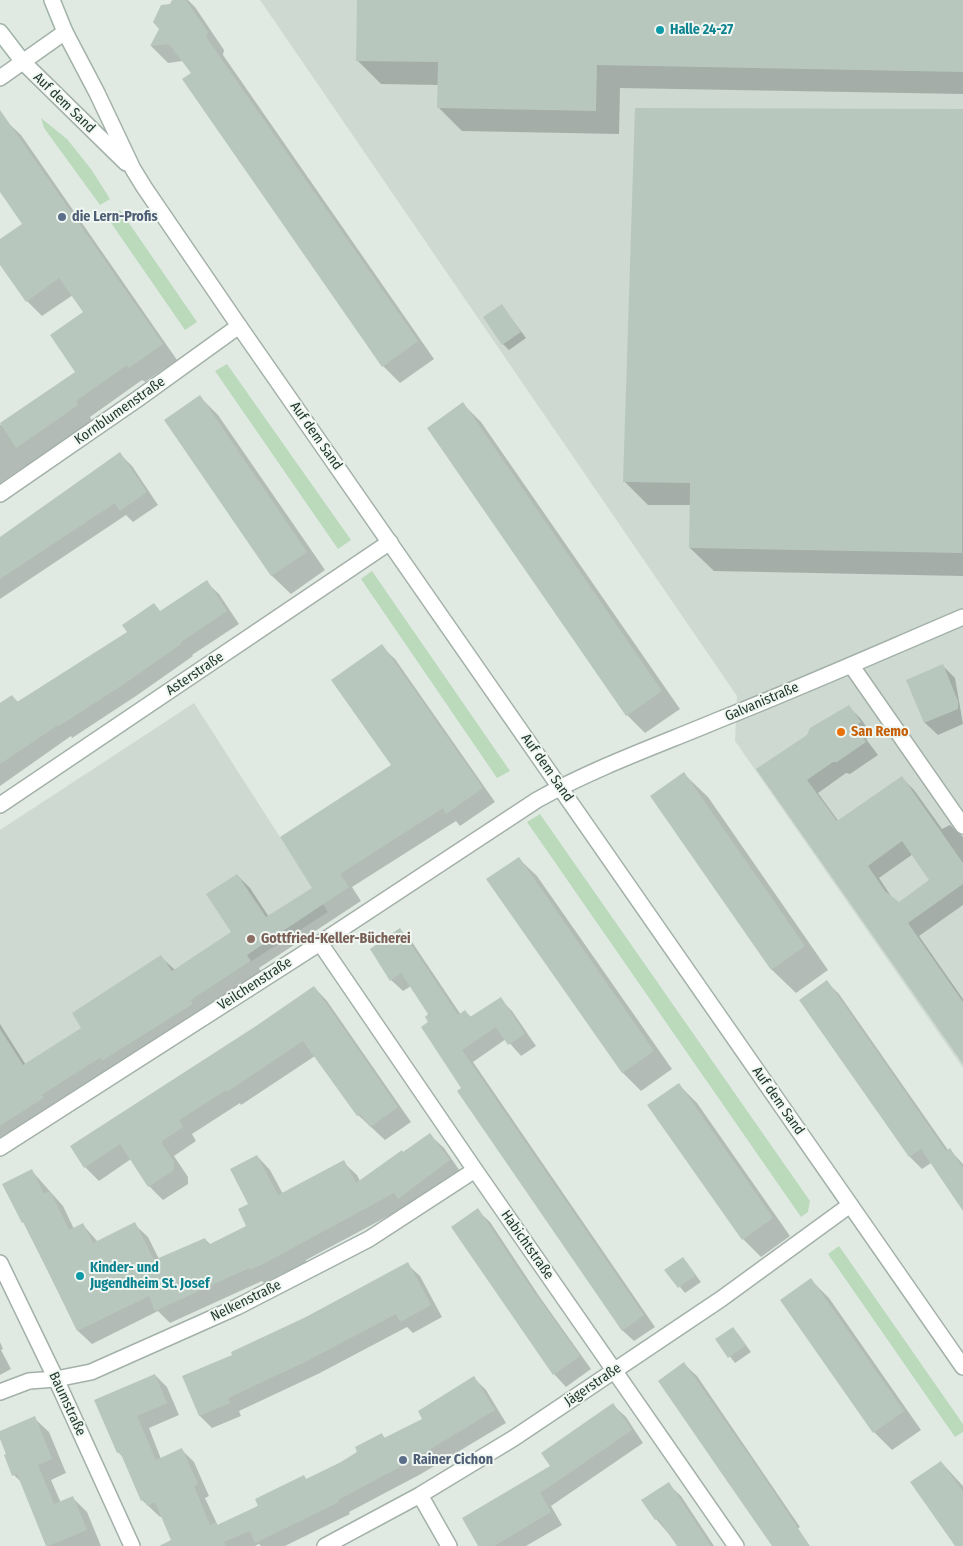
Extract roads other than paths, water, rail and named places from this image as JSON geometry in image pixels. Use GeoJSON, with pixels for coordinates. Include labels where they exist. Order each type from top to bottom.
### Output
{"type":"FeatureCollection","features":[{"type":"Feature","properties":{"kind":"street","name":"Auf dem Sand"},"geometry":{"type":"LineString","coordinates":[[52,0],[65,32],[97,93],[133,169],[239,326],[963,1367]]}},
{"type":"Feature","properties":{"kind":"street","name":"Auf dem Sand"},"geometry":{"type":"LineString","coordinates":[[0,32],[23,62],[133,169]]}},
{"type":"Feature","properties":{"kind":"street"},"geometry":{"type":"LineString","coordinates":[[0,78],[65,32]]}},
{"type":"Feature","properties":{"kind":"street","name":"Kornblumenstraße"},"geometry":{"type":"LineString","coordinates":[[0,494],[239,326]]}},
{"type":"Feature","properties":{"kind":"street","name":"Asterstraße"},"geometry":{"type":"LineString","coordinates":[[0,805],[390,542]]}},
{"type":"Feature","properties":{"kind":"street","name":"Galvanistraße"},"geometry":{"type":"LineString","coordinates":[[560,787],[609,764],[722,719],[963,617]]}},
{"type":"Feature","properties":{"kind":"street"},"geometry":{"type":"LineString","coordinates":[[851,665],[963,826]]}},
{"type":"Feature","properties":{"kind":"street","name":"Veilchenstraße"},"geometry":{"type":"LineString","coordinates":[[0,1148],[560,787]]}},
{"type":"Feature","properties":{"kind":"street","name":"Habichtstraße"},"geometry":{"type":"LineString","coordinates":[[320,943],[736,1546]]}},
{"type":"Feature","properties":{"kind":"street","name":"Nelkenstraße"},"geometry":{"type":"LineString","coordinates":[[0,1392],[29,1381],[56,1379],[91,1372],[237,1307],[369,1238],[475,1170]]}},
{"type":"Feature","properties":{"kind":"street","name":"Jägerstraße"},"geometry":{"type":"LineString","coordinates":[[325,1546],[420,1495],[514,1438],[721,1299],[850,1205]]}},
{"type":"Feature","properties":{"kind":"street","name":"Baumstraße"},"geometry":{"type":"LineString","coordinates":[[0,1263],[56,1379],[132,1546]]}},
{"type":"Feature","properties":{"kind":"street"},"geometry":{"type":"LineString","coordinates":[[420,1495],[449,1546]]}},
{"type":"Feature","properties":{"kind":"place","name":"Halle 24-27"},"geometry":{"type":"Point","coordinates":[660,30]}},
{"type":"Feature","properties":{"kind":"place","name":"die Lern-Profis"},"geometry":{"type":"Point","coordinates":[62,217]}},
{"type":"Feature","properties":{"kind":"place","name":"San Remo"},"geometry":{"type":"Point","coordinates":[841,732]}},
{"type":"Feature","properties":{"kind":"place","name":"Gottfried-Keller-Bücherei"},"geometry":{"type":"Point","coordinates":[251,939]}},
{"type":"Feature","properties":{"kind":"place","name":"Kinder- und Jugendheim St. Josef"},"geometry":{"type":"Point","coordinates":[80,1276]}},
{"type":"Feature","properties":{"kind":"place","name":"Rainer Cichon"},"geometry":{"type":"Point","coordinates":[403,1460]}}]}
